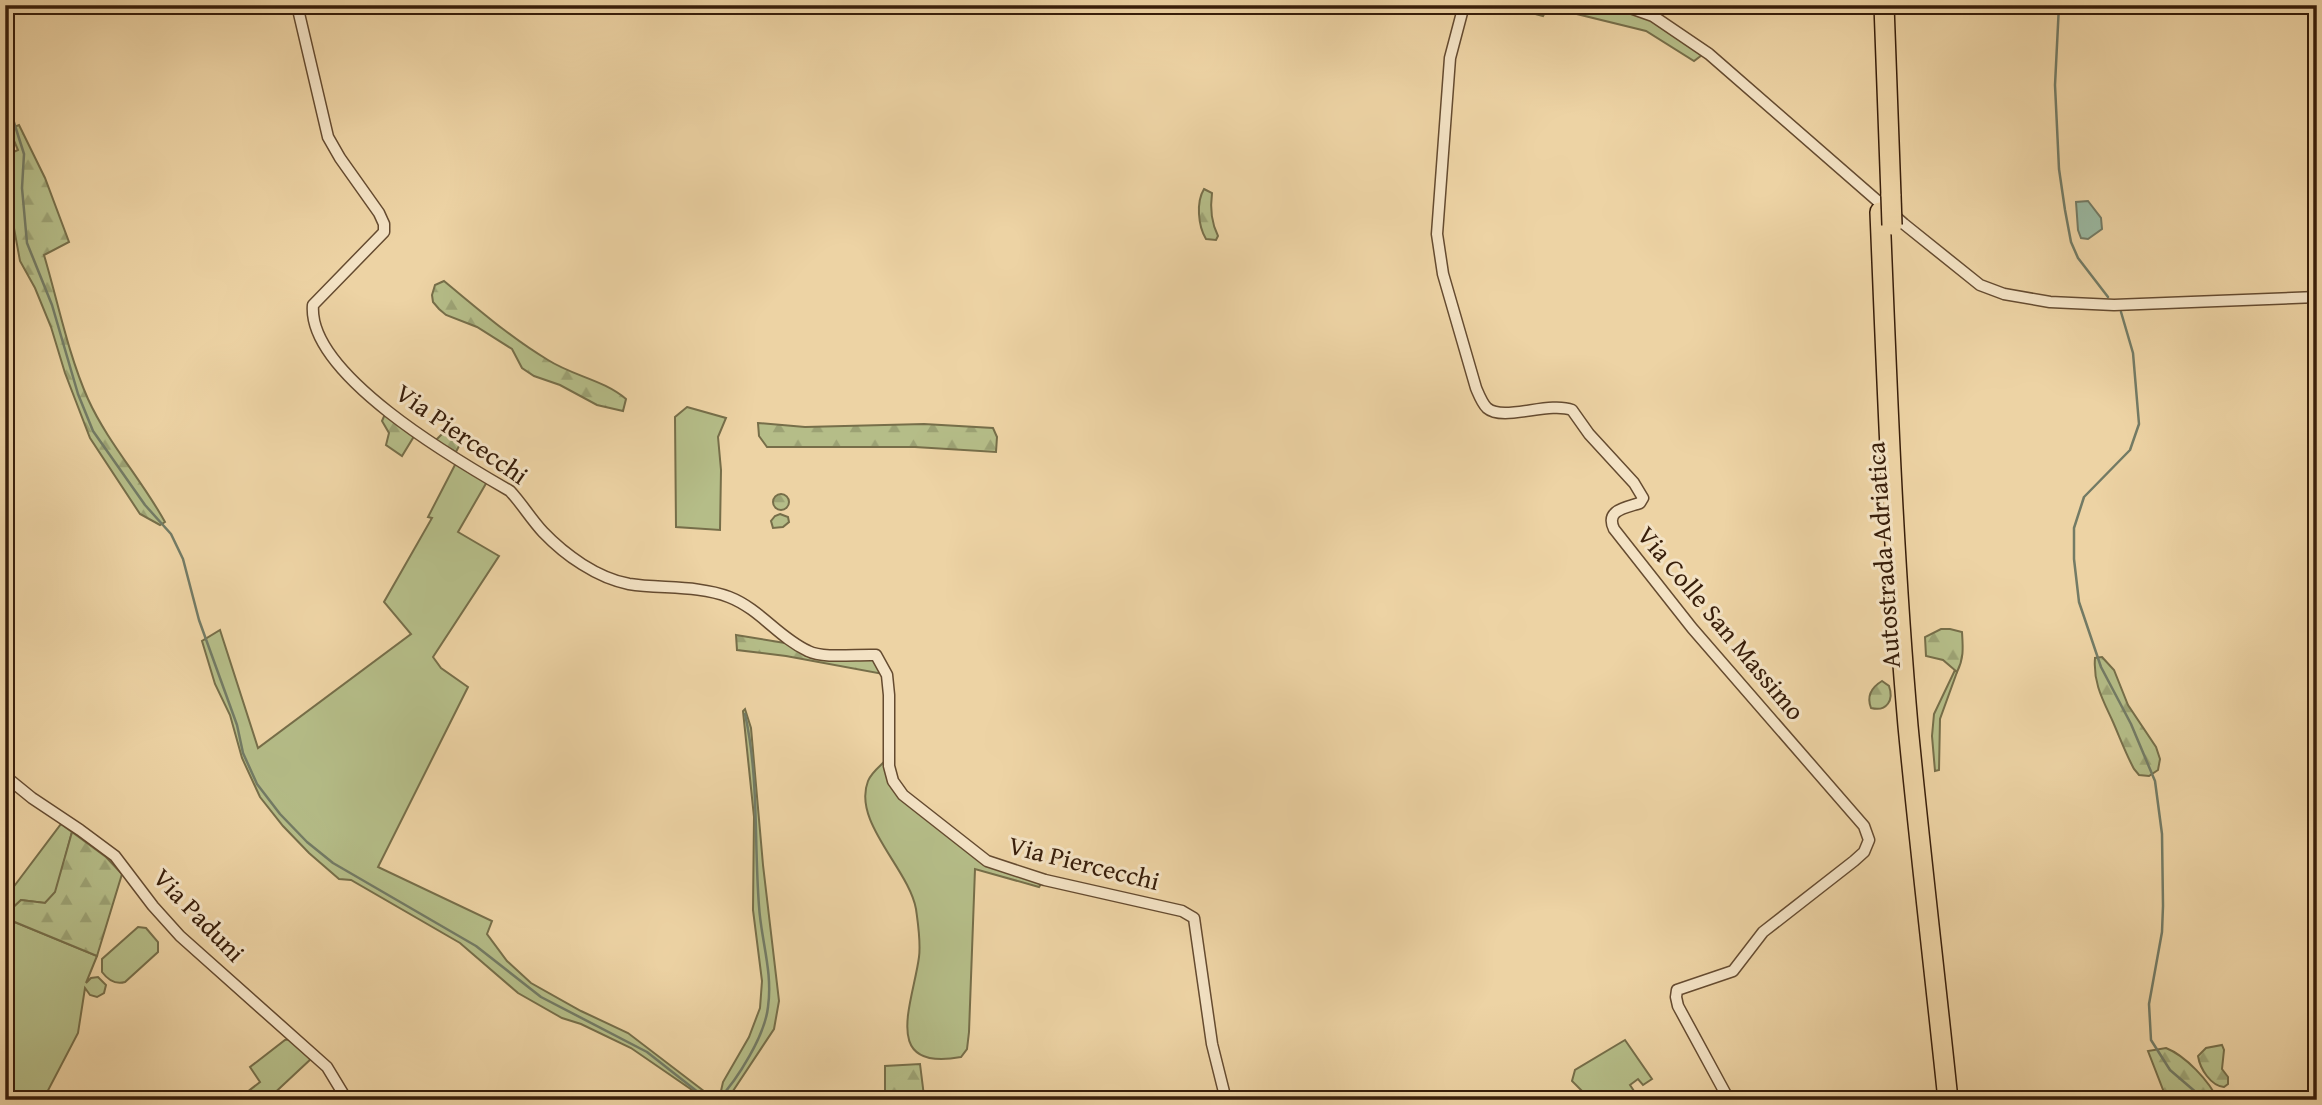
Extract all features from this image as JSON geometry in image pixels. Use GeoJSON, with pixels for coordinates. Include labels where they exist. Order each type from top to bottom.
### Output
{"type":"FeatureCollection","features":[{"type":"Feature","properties":{"kind":"highway","name":"Autostrada Adriatica"},"geometry":{"type":"LineString","coordinates":[[1871,5],[1912,624],[1961,1100]]}},
{"type":"Feature","properties":{"kind":"highway","name":"Autostrada Adriatica"},"geometry":{"type":"LineString","coordinates":[[1884,5],[1889,449],[1902,651],[1948,1100]]}},
{"type":"Feature","properties":{"kind":"street","name":"Via Piercecchi"},"geometry":{"type":"LineString","coordinates":[[297,5],[328,136],[384,224],[384,232],[313,304],[312,317],[316,331],[348,375],[385,411],[510,491],[545,534],[600,575],[627,583],[710,592],[727,597],[751,607],[809,652],[823,655],[876,655],[883,664],[888,685],[889,766],[893,781],[903,795],[986,861],[1045,880],[1182,911],[1194,918],[1212,1044],[1226,1100]]}},
{"type":"Feature","properties":{"kind":"street","name":"Via Colle San Massimo"},"geometry":{"type":"LineString","coordinates":[[1464,5],[1450,58],[1437,234],[1443,274],[1482,402],[1492,411],[1501,413],[1554,406],[1572,410],[1589,433],[1634,482],[1643,498],[1640,503],[1616,510],[1610,521],[1614,529],[1692,628],[1864,826],[1869,839],[1864,852],[1854,861],[1763,932],[1733,971],[1677,990],[1678,1006],[1729,1100]]}},
{"type":"Feature","properties":{"kind":"street"},"geometry":{"type":"LineString","coordinates":[[1622,5],[1653,16],[1709,54],[1904,223],[1980,285],[2004,294],[2063,303],[2317,298]]}},
{"type":"Feature","properties":{"kind":"street","name":"Via Paduni"},"geometry":{"type":"LineString","coordinates":[[5,776],[32,799],[115,856],[180,936],[327,1067],[347,1100]]}},
{"type":"Feature","properties":{"kind":"green space"},"geometry":{"type":"Polygon","coordinates":[[[1478,5],[1614,5],[1647,17],[1702,55],[1694,61],[1646,31],[1548,7],[1543,16],[1505,6],[1503,12],[1478,5]]]}},
{"type":"Feature","properties":{"kind":"green space"},"geometry":{"type":"Polygon","coordinates":[[[19,125],[45,178],[69,242],[44,255],[75,364],[96,415],[165,522],[160,525],[140,514],[90,438],[51,327],[20,261],[5,179],[5,156],[18,150],[9,129],[19,125]]]}},
{"type":"Feature","properties":{"kind":"green space"},"geometry":{"type":"Polygon","coordinates":[[[1204,189],[1212,193],[1212,215],[1218,236],[1216,240],[1206,239],[1201,228],[1199,207],[1204,189]]]}},
{"type":"Feature","properties":{"kind":"green space"},"geometry":{"type":"Polygon","coordinates":[[[444,281],[534,351],[626,399],[623,411],[597,405],[560,385],[534,376],[522,368],[512,349],[477,327],[446,315],[433,302],[432,295],[435,285],[444,281]]]}},
{"type":"Feature","properties":{"kind":"green space"},"geometry":{"type":"Polygon","coordinates":[[[687,407],[726,418],[718,437],[721,470],[720,530],[676,527],[675,417],[687,407]]]}},
{"type":"Feature","properties":{"kind":"green space"},"geometry":{"type":"Polygon","coordinates":[[[385,414],[416,433],[402,456],[386,445],[389,433],[382,421],[385,414]]]}},
{"type":"Feature","properties":{"kind":"green space"},"geometry":{"type":"Polygon","coordinates":[[[758,423],[805,427],[924,424],[993,428],[997,437],[996,452],[915,447],[767,447],[759,436],[758,423]]]}},
{"type":"Feature","properties":{"kind":"green space"},"geometry":{"type":"Polygon","coordinates":[[[452,424],[461,442],[456,452],[435,441],[452,424]]]}},
{"type":"Feature","properties":{"kind":"green space"},"geometry":{"type":"Polygon","coordinates":[[[457,461],[488,480],[458,532],[499,556],[433,657],[441,668],[468,687],[378,867],[492,921],[487,934],[507,961],[531,983],[628,1033],[713,1098],[721,1091],[723,1082],[749,1037],[760,1008],[762,981],[753,910],[754,817],[743,711],[745,709],[751,728],[779,1001],[774,1029],[727,1100],[700,1100],[692,1090],[631,1048],[562,1018],[518,993],[460,943],[351,880],[339,879],[283,826],[260,797],[242,758],[230,715],[215,684],[202,641],[220,630],[258,748],[411,634],[384,602],[432,518],[428,517],[457,461]]]}},
{"type":"Feature","properties":{"kind":"green space"},"geometry":{"type":"Polygon","coordinates":[[[781,494],[789,502],[781,510],[773,502],[781,494]]]}},
{"type":"Feature","properties":{"kind":"green space"},"geometry":{"type":"Polygon","coordinates":[[[780,514],[788,517],[789,522],[783,527],[773,528],[771,521],[780,514]]]}},
{"type":"Feature","properties":{"kind":"green space"},"geometry":{"type":"Polygon","coordinates":[[[1941,629],[1962,632],[1962,657],[1957,672],[1943,660],[1926,656],[1925,637],[1941,629]]]}},
{"type":"Feature","properties":{"kind":"green space"},"geometry":{"type":"Polygon","coordinates":[[[736,635],[791,644],[798,650],[875,657],[883,674],[737,650],[736,635]]]}},
{"type":"Feature","properties":{"kind":"green space"},"geometry":{"type":"Polygon","coordinates":[[[2102,657],[2114,670],[2128,705],[2156,747],[2160,759],[2158,770],[2149,776],[2139,775],[2134,769],[2102,699],[2097,683],[2095,658],[2102,657]]]}},
{"type":"Feature","properties":{"kind":"green space"},"geometry":{"type":"Polygon","coordinates":[[[1955,670],[1957,672],[1940,719],[1939,770],[1935,771],[1932,736],[1934,714],[1955,670]]]}},
{"type":"Feature","properties":{"kind":"green space"},"geometry":{"type":"Polygon","coordinates":[[[1882,681],[1889,686],[1890,700],[1881,708],[1871,708],[1871,692],[1882,681]]]}},
{"type":"Feature","properties":{"kind":"green space"},"geometry":{"type":"Polygon","coordinates":[[[885,761],[890,780],[957,842],[1043,881],[1039,887],[975,869],[969,1032],[967,1049],[961,1057],[936,1059],[919,1054],[911,1044],[907,1030],[920,951],[916,909],[903,878],[874,829],[865,797],[869,778],[885,761]]]}},
{"type":"Feature","properties":{"kind":"green space"},"geometry":{"type":"Polygon","coordinates":[[[61,824],[72,832],[56,892],[45,903],[21,900],[5,915],[6,897],[61,824]]]}},
{"type":"Feature","properties":{"kind":"green space"},"geometry":{"type":"Polygon","coordinates":[[[72,832],[106,857],[122,874],[97,956],[5,918],[21,900],[45,903],[55,892],[72,832]]]}},
{"type":"Feature","properties":{"kind":"green space"},"geometry":{"type":"Polygon","coordinates":[[[5,918],[97,956],[86,983],[91,978],[98,977],[106,985],[104,993],[97,997],[90,995],[85,988],[78,1033],[43,1100],[5,1100],[5,918]]]}},
{"type":"Feature","properties":{"kind":"green space"},"geometry":{"type":"Polygon","coordinates":[[[138,927],[146,928],[158,942],[158,952],[125,982],[112,981],[102,972],[102,959],[138,927]]]}},
{"type":"Feature","properties":{"kind":"green space"},"geometry":{"type":"Polygon","coordinates":[[[290,1039],[313,1057],[267,1100],[237,1100],[260,1082],[250,1067],[290,1039]]]}},
{"type":"Feature","properties":{"kind":"green space"},"geometry":{"type":"Polygon","coordinates":[[[1625,1040],[1652,1079],[1643,1085],[1638,1079],[1630,1085],[1640,1100],[1591,1100],[1572,1081],[1575,1070],[1625,1040]]]}},
{"type":"Feature","properties":{"kind":"green space"},"geometry":{"type":"Polygon","coordinates":[[[2222,1045],[2222,1069],[2228,1077],[2228,1084],[2224,1087],[2215,1084],[2207,1076],[2198,1056],[2206,1048],[2222,1045]]]}},
{"type":"Feature","properties":{"kind":"green space"},"geometry":{"type":"Polygon","coordinates":[[[2166,1048],[2196,1070],[2218,1100],[2167,1100],[2148,1051],[2166,1048]]]}},
{"type":"Feature","properties":{"kind":"green space"},"geometry":{"type":"Polygon","coordinates":[[[920,1064],[924,1096],[914,1100],[885,1100],[885,1066],[920,1064]]]}},
{"type":"Feature","properties":{"kind":"green space"},"geometry":{"type":"Polygon","coordinates":[[[1035,1092],[1189,1100],[1035,1100],[1035,1092]]]}},
{"type":"Feature","properties":{"kind":"shaded area"},"geometry":{"type":"Polygon","coordinates":[[[2088,201],[2101,218],[2102,229],[2088,239],[2081,238],[2078,230],[2076,202],[2088,201]]]}},
{"type":"Feature","properties":{"kind":"waterway"},"geometry":{"type":"LineString","coordinates":[[2059,5],[2055,85],[2059,169],[2065,210],[2071,242],[2078,258],[2108,297]]}},
{"type":"Feature","properties":{"kind":"waterway"},"geometry":{"type":"LineString","coordinates":[[5,94],[24,154],[22,188],[27,243],[52,305],[78,394],[93,431],[145,505],[171,534],[183,559],[199,620],[237,725],[243,753],[257,784],[280,814],[307,842],[333,863],[476,946],[541,997],[647,1052],[708,1100]]}},
{"type":"Feature","properties":{"kind":"waterway"},"geometry":{"type":"LineString","coordinates":[[2121,312],[2133,353],[2139,424],[2130,450],[2084,497],[2074,528],[2074,559],[2079,602],[2101,667],[2131,724],[2155,781],[2162,834],[2163,906],[2162,932],[2149,1004],[2151,1040],[2170,1070],[2205,1100]]}},
{"type":"Feature","properties":{"kind":"waterway"},"geometry":{"type":"LineString","coordinates":[[718,1100],[734,1081],[756,1043],[766,1018],[769,994],[759,906],[752,762],[745,714]]}}]}
